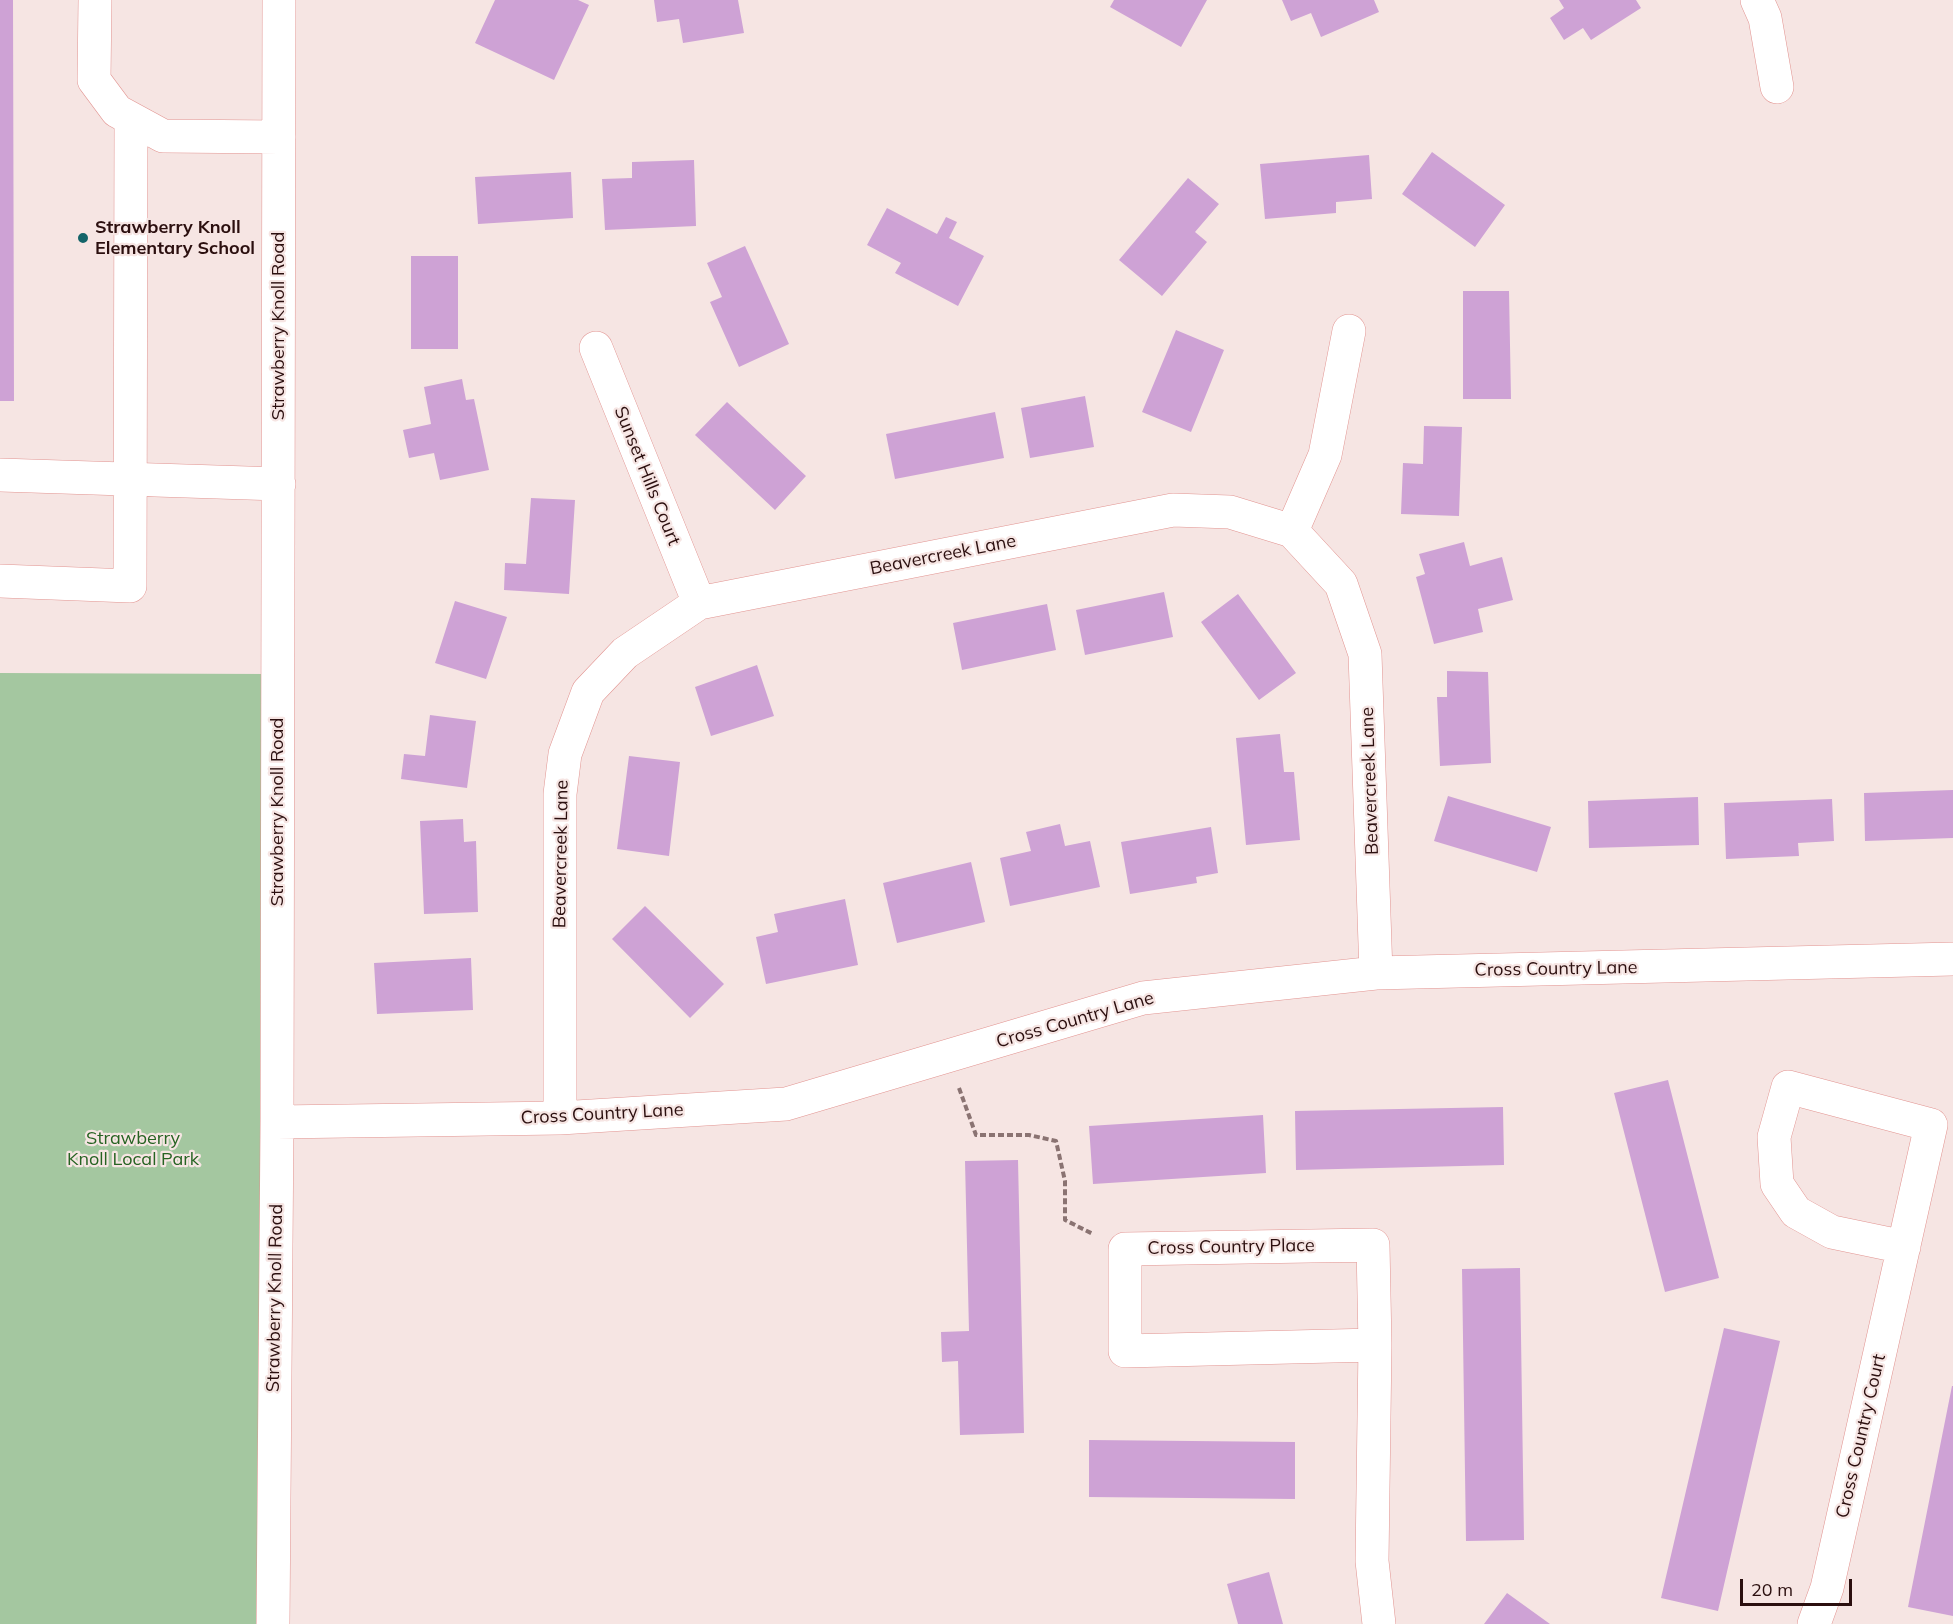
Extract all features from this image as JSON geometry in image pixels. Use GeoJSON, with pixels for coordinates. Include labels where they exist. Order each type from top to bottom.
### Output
{"type":"FeatureCollection","features":[{"type":"Feature","properties":{"kind":"street"},"geometry":{"type":"LineString","coordinates":[[95,0],[94,80],[117,111],[163,136],[279,138]]}},
{"type":"Feature","properties":{"kind":"street","name":"Strawberry Knoll Road"},"geometry":{"type":"LineString","coordinates":[[273,1624],[277,1122],[279,0]]}},
{"type":"Feature","properties":{"kind":"street"},"geometry":{"type":"LineString","coordinates":[[1757,0],[1765,18],[1777,87]]}},
{"type":"Feature","properties":{"kind":"street"},"geometry":{"type":"LineString","coordinates":[[0,581],[130,586],[131,119]]}},
{"type":"Feature","properties":{"kind":"street"},"geometry":{"type":"LineString","coordinates":[[1292,531],[1325,455],[1349,331]]}},
{"type":"Feature","properties":{"kind":"street","name":"Sunset Hills Court"},"geometry":{"type":"LineString","coordinates":[[596,348],[699,603]]}},
{"type":"Feature","properties":{"kind":"street"},"geometry":{"type":"LineString","coordinates":[[0,475],[129,481],[279,484]]}},
{"type":"Feature","properties":{"kind":"street","name":"Beavercreek Lane"},"geometry":{"type":"LineString","coordinates":[[560,1118],[560,794],[566,754],[588,692],[625,653],[699,603],[1173,510],[1230,512],[1292,531],[1341,584],[1365,654],[1376,973]]}},
{"type":"Feature","properties":{"kind":"street","name":"Cross Country Lane"},"geometry":{"type":"LineString","coordinates":[[277,1122],[560,1118],[786,1104],[1143,998],[1376,973],[1953,959]]}},
{"type":"Feature","properties":{"kind":"street","name":"Cross Country Court"},"geometry":{"type":"LineString","coordinates":[[1814,1624],[1827,1588],[1904,1247],[1931,1125],[1788,1087],[1774,1137],[1777,1184],[1796,1212],[1832,1232],[1904,1247]]}},
{"type":"Feature","properties":{"kind":"street","name":"Cross Country Place"},"geometry":{"type":"LineString","coordinates":[[1375,1345],[1125,1351],[1125,1250],[1373,1245],[1375,1345],[1372,1561],[1379,1624]]}},
{"type":"Feature","properties":{"kind":"path"},"geometry":{"type":"LineString","coordinates":[[947,1056],[976,1135],[1029,1135],[1056,1141],[1065,1181],[1065,1220],[1125,1250]]}},
{"type":"Feature","properties":{"kind":"green space","name":"Strawberry Knoll Local Park"},"geometry":{"type":"Polygon","coordinates":[[[0,673],[267,674],[263,1624],[0,1624],[0,673]]]}},
{"type":"Feature","properties":{"kind":"building"},"geometry":{"type":"Polygon","coordinates":[[[0,0],[13,0],[14,401],[0,401],[0,0]]]}},
{"type":"Feature","properties":{"kind":"building"},"geometry":{"type":"Polygon","coordinates":[[[495,0],[578,0],[589,5],[554,80],[475,43],[495,0]]]}},
{"type":"Feature","properties":{"kind":"building"},"geometry":{"type":"Polygon","coordinates":[[[654,0],[738,0],[744,33],[683,43],[679,19],[657,22],[654,0]]]}},
{"type":"Feature","properties":{"kind":"building"},"geometry":{"type":"Polygon","coordinates":[[[1114,0],[1207,0],[1181,47],[1110,7],[1114,0]]]}},
{"type":"Feature","properties":{"kind":"building"},"geometry":{"type":"Polygon","coordinates":[[[1282,0],[1374,0],[1379,12],[1321,37],[1311,13],[1291,21],[1282,0]]]}},
{"type":"Feature","properties":{"kind":"building"},"geometry":{"type":"Polygon","coordinates":[[[1559,0],[1636,0],[1641,8],[1591,40],[1583,28],[1564,40],[1550,18],[1564,8],[1559,0]]]}},
{"type":"Feature","properties":{"kind":"building"},"geometry":{"type":"Polygon","coordinates":[[[1432,152],[1505,205],[1475,247],[1402,194],[1432,152]]]}},
{"type":"Feature","properties":{"kind":"building"},"geometry":{"type":"Polygon","coordinates":[[[1369,155],[1372,199],[1336,202],[1336,213],[1265,219],[1260,164],[1369,155]]]}},
{"type":"Feature","properties":{"kind":"building"},"geometry":{"type":"Polygon","coordinates":[[[694,160],[696,226],[605,230],[602,179],[632,178],[632,162],[694,160]]]}},
{"type":"Feature","properties":{"kind":"building"},"geometry":{"type":"Polygon","coordinates":[[[571,172],[573,218],[478,224],[475,177],[571,172]]]}},
{"type":"Feature","properties":{"kind":"building"},"geometry":{"type":"Polygon","coordinates":[[[1188,178],[1219,204],[1195,232],[1207,242],[1162,296],[1119,260],[1188,178]]]}},
{"type":"Feature","properties":{"kind":"building"},"geometry":{"type":"Polygon","coordinates":[[[887,208],[937,234],[946,217],[957,222],[949,238],[984,256],[958,306],[895,273],[901,263],[867,245],[887,208]]]}},
{"type":"Feature","properties":{"kind":"building"},"geometry":{"type":"Polygon","coordinates":[[[745,246],[789,344],[739,367],[710,302],[722,297],[707,263],[745,246]]]}},
{"type":"Feature","properties":{"kind":"building"},"geometry":{"type":"Polygon","coordinates":[[[411,256],[458,256],[458,349],[411,349],[411,256]]]}},
{"type":"Feature","properties":{"kind":"building"},"geometry":{"type":"Polygon","coordinates":[[[1463,291],[1509,291],[1511,399],[1463,399],[1463,291]]]}},
{"type":"Feature","properties":{"kind":"building"},"geometry":{"type":"Polygon","coordinates":[[[1176,330],[1224,350],[1191,432],[1142,412],[1176,330]]]}},
{"type":"Feature","properties":{"kind":"building"},"geometry":{"type":"Polygon","coordinates":[[[462,379],[466,400],[474,399],[489,470],[440,480],[434,453],[409,458],[403,430],[431,424],[424,387],[462,379]]]}},
{"type":"Feature","properties":{"kind":"building"},"geometry":{"type":"Polygon","coordinates":[[[1085,396],[1094,447],[1030,458],[1021,408],[1085,396]]]}},
{"type":"Feature","properties":{"kind":"building"},"geometry":{"type":"Polygon","coordinates":[[[727,402],[806,476],[775,510],[695,435],[727,402]]]}},
{"type":"Feature","properties":{"kind":"building"},"geometry":{"type":"Polygon","coordinates":[[[995,412],[1004,458],[895,479],[886,434],[995,412]]]}},
{"type":"Feature","properties":{"kind":"building"},"geometry":{"type":"Polygon","coordinates":[[[1424,426],[1462,427],[1459,516],[1401,514],[1403,463],[1423,464],[1424,426]]]}},
{"type":"Feature","properties":{"kind":"building"},"geometry":{"type":"Polygon","coordinates":[[[531,498],[575,500],[569,594],[504,590],[505,563],[526,564],[531,498]]]}},
{"type":"Feature","properties":{"kind":"building"},"geometry":{"type":"Polygon","coordinates":[[[1464,542],[1470,566],[1502,557],[1513,600],[1478,609],[1483,632],[1434,644],[1416,577],[1425,574],[1419,554],[1464,542]]]}},
{"type":"Feature","properties":{"kind":"building"},"geometry":{"type":"Polygon","coordinates":[[[1164,592],[1173,637],[1085,655],[1076,610],[1164,592]]]}},
{"type":"Feature","properties":{"kind":"building"},"geometry":{"type":"Polygon","coordinates":[[[1238,594],[1296,673],[1259,700],[1201,622],[1238,594]]]}},
{"type":"Feature","properties":{"kind":"building"},"geometry":{"type":"Polygon","coordinates":[[[455,601],[507,617],[486,679],[435,663],[455,601]]]}},
{"type":"Feature","properties":{"kind":"building"},"geometry":{"type":"Polygon","coordinates":[[[1047,604],[1056,650],[962,670],[953,623],[1047,604]]]}},
{"type":"Feature","properties":{"kind":"building"},"geometry":{"type":"Polygon","coordinates":[[[757,665],[774,716],[711,736],[695,687],[757,665]]]}},
{"type":"Feature","properties":{"kind":"building"},"geometry":{"type":"Polygon","coordinates":[[[1447,671],[1488,672],[1491,763],[1440,766],[1437,697],[1447,697],[1447,671]]]}},
{"type":"Feature","properties":{"kind":"building"},"geometry":{"type":"Polygon","coordinates":[[[430,715],[476,721],[467,788],[401,779],[404,754],[425,756],[430,715]]]}},
{"type":"Feature","properties":{"kind":"building"},"geometry":{"type":"Polygon","coordinates":[[[1280,734],[1284,772],[1294,772],[1300,840],[1246,845],[1236,738],[1280,734]]]}},
{"type":"Feature","properties":{"kind":"building"},"geometry":{"type":"Polygon","coordinates":[[[629,756],[680,762],[669,856],[617,849],[629,756]]]}},
{"type":"Feature","properties":{"kind":"building"},"geometry":{"type":"Polygon","coordinates":[[[1953,790],[1953,838],[1865,841],[1864,793],[1953,790]]]}},
{"type":"Feature","properties":{"kind":"building"},"geometry":{"type":"Polygon","coordinates":[[[1448,796],[1551,827],[1537,872],[1434,841],[1448,796]]]}},
{"type":"Feature","properties":{"kind":"building"},"geometry":{"type":"Polygon","coordinates":[[[1698,797],[1699,845],[1589,848],[1588,801],[1698,797]]]}},
{"type":"Feature","properties":{"kind":"building"},"geometry":{"type":"Polygon","coordinates":[[[1832,799],[1834,841],[1798,843],[1799,856],[1726,859],[1724,803],[1832,799]]]}},
{"type":"Feature","properties":{"kind":"building"},"geometry":{"type":"Polygon","coordinates":[[[463,819],[464,842],[476,841],[478,912],[424,914],[420,821],[463,819]]]}},
{"type":"Feature","properties":{"kind":"building"},"geometry":{"type":"Polygon","coordinates":[[[1060,824],[1065,846],[1090,841],[1100,887],[1010,906],[1000,858],[1031,851],[1026,832],[1060,824]]]}},
{"type":"Feature","properties":{"kind":"building"},"geometry":{"type":"Polygon","coordinates":[[[1211,827],[1218,873],[1196,877],[1197,883],[1130,894],[1121,842],[1211,827]]]}},
{"type":"Feature","properties":{"kind":"building"},"geometry":{"type":"Polygon","coordinates":[[[971,862],[985,922],[897,943],[883,883],[971,862]]]}},
{"type":"Feature","properties":{"kind":"building"},"geometry":{"type":"Polygon","coordinates":[[[845,899],[858,965],[766,984],[756,937],[778,932],[774,914],[845,899]]]}},
{"type":"Feature","properties":{"kind":"building"},"geometry":{"type":"Polygon","coordinates":[[[645,906],[724,984],[690,1018],[612,939],[645,906]]]}},
{"type":"Feature","properties":{"kind":"building"},"geometry":{"type":"Polygon","coordinates":[[[471,958],[473,1010],[377,1014],[374,963],[471,958]]]}},
{"type":"Feature","properties":{"kind":"building"},"geometry":{"type":"Polygon","coordinates":[[[1668,1080],[1719,1278],[1665,1292],[1614,1093],[1668,1080]]]}},
{"type":"Feature","properties":{"kind":"building"},"geometry":{"type":"Polygon","coordinates":[[[1503,1107],[1504,1165],[1296,1170],[1295,1111],[1503,1107]]]}},
{"type":"Feature","properties":{"kind":"building"},"geometry":{"type":"Polygon","coordinates":[[[1263,1115],[1266,1173],[1093,1184],[1089,1126],[1263,1115]]]}},
{"type":"Feature","properties":{"kind":"building"},"geometry":{"type":"Polygon","coordinates":[[[1018,1160],[1024,1433],[960,1435],[958,1361],[942,1362],[941,1332],[969,1331],[965,1161],[1018,1160]]]}},
{"type":"Feature","properties":{"kind":"building"},"geometry":{"type":"Polygon","coordinates":[[[1520,1268],[1524,1540],[1466,1541],[1462,1269],[1520,1268]]]}},
{"type":"Feature","properties":{"kind":"building"},"geometry":{"type":"Polygon","coordinates":[[[1724,1328],[1780,1341],[1718,1611],[1661,1598],[1724,1328]]]}},
{"type":"Feature","properties":{"kind":"building"},"geometry":{"type":"Polygon","coordinates":[[[1953,1386],[1953,1616],[1908,1607],[1953,1386]]]}},
{"type":"Feature","properties":{"kind":"building"},"geometry":{"type":"Polygon","coordinates":[[[1089,1440],[1295,1442],[1295,1499],[1089,1497],[1089,1440]]]}},
{"type":"Feature","properties":{"kind":"building"},"geometry":{"type":"Polygon","coordinates":[[[1269,1572],[1283,1624],[1238,1624],[1227,1584],[1269,1572]]]}},
{"type":"Feature","properties":{"kind":"building"},"geometry":{"type":"Polygon","coordinates":[[[1507,1593],[1550,1624],[1484,1624],[1507,1593]]]}},
{"type":"Feature","properties":{"kind":"place","name":"Strawberry Knoll Elementary School"},"geometry":{"type":"Point","coordinates":[83,238]}}]}
